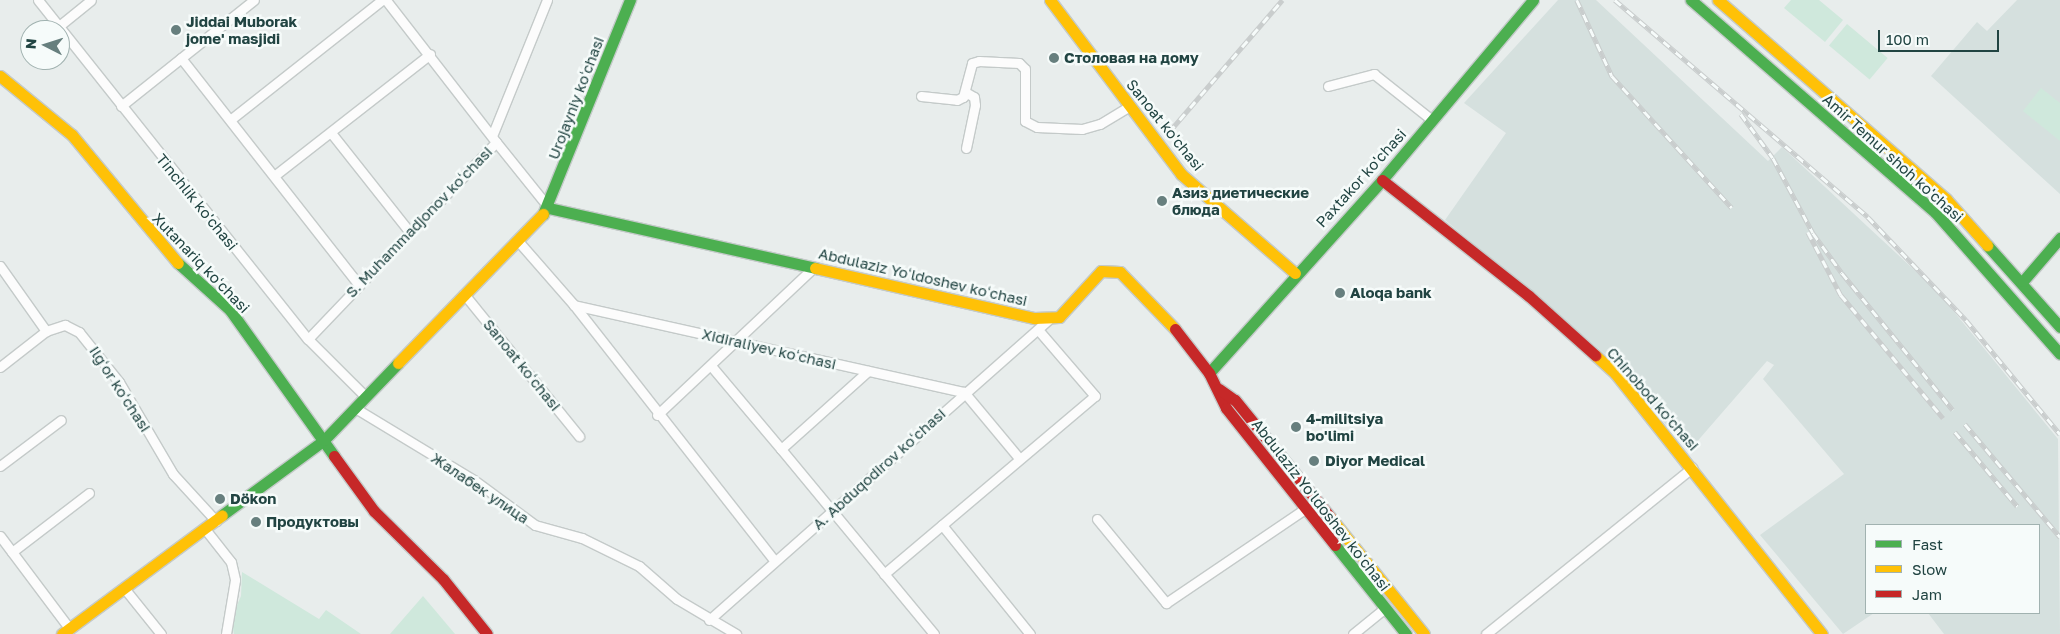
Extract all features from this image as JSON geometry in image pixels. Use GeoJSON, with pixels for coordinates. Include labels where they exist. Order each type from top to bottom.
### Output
{"type":"FeatureCollection","features":[{"type":"Feature","properties":{"kind":"main road","name":"Urоjayniy koʻchasi"},"geometry":{"type":"LineString","coordinates":[[549,208],[630,0]]}},
{"type":"Feature","properties":{"kind":"main road","name":"Sanoat ko'chasi"},"geometry":{"type":"LineString","coordinates":[[1050,0],[1181,174],[1295,274]]}},
{"type":"Feature","properties":{"kind":"main road","name":"Paxtakor ko'chasi"},"geometry":{"type":"LineString","coordinates":[[1209,373],[1295,274],[1382,180],[1533,0]]}},
{"type":"Feature","properties":{"kind":"main road","name":"Amir Temur shoh ko'chasi"},"geometry":{"type":"LineString","coordinates":[[1691,0],[1935,212],[2060,354]]}},
{"type":"Feature","properties":{"kind":"main road","name":"Amir Temur shoh ko'chasi"},"geometry":{"type":"LineString","coordinates":[[1718,0],[1946,199],[2023,281],[2060,327]]}},
{"type":"Feature","properties":{"kind":"main road","name":"Xutanariq koʻchasi"},"geometry":{"type":"LineString","coordinates":[[0,76],[72,135],[162,246],[230,310],[374,511],[444,579],[487,634]]}},
{"type":"Feature","properties":{"kind":"main road","name":"Chinobod ko'chasi"},"geometry":{"type":"LineString","coordinates":[[1382,180],[1529,296],[1611,369],[1692,468],[1822,634]]}},
{"type":"Feature","properties":{"kind":"main road"},"geometry":{"type":"LineString","coordinates":[[66,631],[324,440],[549,208]]}},
{"type":"Feature","properties":{"kind":"main road","name":"Abdulaziz Yoʻldoshev koʻchasi"},"geometry":{"type":"LineString","coordinates":[[549,208],[1049,319],[1059,317],[1101,271],[1115,270],[1159,309],[1209,373],[1219,389],[1226,408],[1384,609],[1406,634]]}},
{"type":"Feature","properties":{"kind":"main road"},"geometry":{"type":"LineString","coordinates":[[2023,281],[2060,238]]}},
{"type":"Feature","properties":{"kind":"main road","name":"Abdulaziz Yoʻldoshev koʻchasi"},"geometry":{"type":"LineString","coordinates":[[1219,389],[1235,400],[1424,634]]}},
{"type":"Feature","properties":{"kind":"main road"},"geometry":{"type":"LineString","coordinates":[[1320,527],[1330,519]]}},
{"type":"Feature","properties":{"kind":"street","name":"Tinchlik ko'chasi"},"geometry":{"type":"LineString","coordinates":[[38,0],[54,20]]}},
{"type":"Feature","properties":{"kind":"street"},"geometry":{"type":"LineString","coordinates":[[66,20],[91,0]]}},
{"type":"Feature","properties":{"kind":"street"},"geometry":{"type":"LineString","coordinates":[[121,106],[254,0]]}},
{"type":"Feature","properties":{"kind":"street"},"geometry":{"type":"LineString","coordinates":[[230,120],[382,0]]}},
{"type":"Feature","properties":{"kind":"street","name":"S. Muhammadjonov koʻchasi"},"geometry":{"type":"LineString","coordinates":[[308,338],[494,139],[430,54],[386,0]]}},
{"type":"Feature","properties":{"kind":"street"},"geometry":{"type":"LineString","coordinates":[[547,0],[494,139],[549,208]]}},
{"type":"Feature","properties":{"kind":"street","name":"Tinchlik ko'chasi"},"geometry":{"type":"LineString","coordinates":[[70,40],[308,338],[365,396]]}},
{"type":"Feature","properties":{"kind":"street"},"geometry":{"type":"LineString","coordinates":[[274,176],[332,134],[430,54]]}},
{"type":"Feature","properties":{"kind":"street"},"geometry":{"type":"LineString","coordinates":[[181,58],[359,285]]}},
{"type":"Feature","properties":{"kind":"street"},"geometry":{"type":"LineString","coordinates":[[921,96],[958,100],[965,92],[972,62],[1018,63],[1026,74],[1028,124],[1082,129],[1100,124],[1130,106]]}},
{"type":"Feature","properties":{"kind":"street"},"geometry":{"type":"LineString","coordinates":[[1328,86],[1374,74],[1432,120]]}},
{"type":"Feature","properties":{"kind":"street"},"geometry":{"type":"LineString","coordinates":[[965,92],[974,97],[975,105],[966,148]]}},
{"type":"Feature","properties":{"kind":"street"},"geometry":{"type":"LineString","coordinates":[[332,134],[409,230]]}},
{"type":"Feature","properties":{"kind":"street"},"geometry":{"type":"LineString","coordinates":[[518,241],[574,305],[657,415],[774,560]]}},
{"type":"Feature","properties":{"kind":"street"},"geometry":{"type":"LineString","coordinates":[[0,266],[46,331]]}},
{"type":"Feature","properties":{"kind":"street"},"geometry":{"type":"LineString","coordinates":[[657,415],[712,367],[814,267]]}},
{"type":"Feature","properties":{"kind":"street","name":"Sanoat koʻchasi"},"geometry":{"type":"LineString","coordinates":[[464,294],[579,436]]}},
{"type":"Feature","properties":{"kind":"street","name":"Xidiraliyev koʻchasi"},"geometry":{"type":"LineString","coordinates":[[574,305],[964,392]]}},
{"type":"Feature","properties":{"kind":"street","name":"A. Abduqodirov koʻchasi"},"geometry":{"type":"LineString","coordinates":[[709,620],[964,392],[1040,331],[1049,319]]}},
{"type":"Feature","properties":{"kind":"street","name":"Ilgʻor koʻchasi"},"geometry":{"type":"LineString","coordinates":[[0,366],[46,331],[70,326],[89,341],[173,474],[216,520]]}},
{"type":"Feature","properties":{"kind":"street"},"geometry":{"type":"LineString","coordinates":[[884,574],[1019,458],[1095,396],[1040,331]]}},
{"type":"Feature","properties":{"kind":"street"},"geometry":{"type":"LineString","coordinates":[[712,367],[934,634]]}},
{"type":"Feature","properties":{"kind":"street"},"geometry":{"type":"LineString","coordinates":[[781,449],[868,371]]}},
{"type":"Feature","properties":{"kind":"street"},"geometry":{"type":"LineString","coordinates":[[964,392],[1019,458]]}},
{"type":"Feature","properties":{"kind":"street","name":"Жалабек улица"},"geometry":{"type":"LineString","coordinates":[[355,408],[474,480],[535,525],[582,538],[639,566],[709,620],[736,634]]}},
{"type":"Feature","properties":{"kind":"street"},"geometry":{"type":"LineString","coordinates":[[0,466],[61,420]]}},
{"type":"Feature","properties":{"kind":"street"},"geometry":{"type":"LineString","coordinates":[[1486,634],[1692,468]]}},
{"type":"Feature","properties":{"kind":"street"},"geometry":{"type":"LineString","coordinates":[[6,549],[89,493]]}},
{"type":"Feature","properties":{"kind":"street"},"geometry":{"type":"LineString","coordinates":[[1096,518],[1166,603],[1305,508]]}},
{"type":"Feature","properties":{"kind":"street"},"geometry":{"type":"LineString","coordinates":[[942,525],[1030,634]]}},
{"type":"Feature","properties":{"kind":"street"},"geometry":{"type":"LineString","coordinates":[[205,529],[230,562],[235,580],[226,634]]}},
{"type":"Feature","properties":{"kind":"street"},"geometry":{"type":"LineString","coordinates":[[0,536],[6,549],[66,631]]}},
{"type":"Feature","properties":{"kind":"street"},"geometry":{"type":"LineString","coordinates":[[124,588],[161,634]]}},
{"type":"Feature","properties":{"kind":"street"},"geometry":{"type":"LineString","coordinates":[[1353,634],[1384,609]]}},
{"type":"Feature","properties":{"kind":"shaded area"},"geometry":{"type":"Polygon","coordinates":[[[1558,0],[1596,0],[1768,161],[1782,147],[1938,292],[2058,439],[2060,634],[1944,634],[1929,614],[2040,614],[2040,524],[1865,524],[1865,614],[1873,614],[1843,634],[1760,535],[1844,474],[1763,379],[1774,365],[1767,361],[1688,452],[1617,364],[1445,220],[1506,133],[1464,103],[1558,0]]]}},
{"type":"Feature","properties":{"kind":"shaded area"},"geometry":{"type":"Polygon","coordinates":[[[2017,0],[2060,0],[2060,194],[1931,76],[1977,22],[1987,31],[2017,0]]]}},
{"type":"Feature","properties":{"kind":"green space"},"geometry":{"type":"Polygon","coordinates":[[[1791,0],[1819,0],[1843,20],[1825,42],[1784,8],[1791,0]]]}},
{"type":"Feature","properties":{"kind":"green space"},"geometry":{"type":"Polygon","coordinates":[[[1847,24],[1888,58],[1870,80],[1829,45],[1847,24]]]}},
{"type":"Feature","properties":{"kind":"green space"},"geometry":{"type":"Polygon","coordinates":[[[2041,88],[2060,103],[2060,141],[2023,111],[2041,88]]]}},
{"type":"Feature","properties":{"kind":"green space"},"geometry":{"type":"Polygon","coordinates":[[[242,572],[319,619],[326,610],[361,634],[234,634],[231,619],[241,596],[242,572]]]}},
{"type":"Feature","properties":{"kind":"green space"},"geometry":{"type":"Polygon","coordinates":[[[423,596],[455,634],[390,634],[423,596]]]}},
{"type":"Feature","properties":{"kind":"railway"},"geometry":{"type":"LineString","coordinates":[[1169,132],[1282,0]]}},
{"type":"Feature","properties":{"kind":"railway"},"geometry":{"type":"LineString","coordinates":[[1577,0],[1612,76],[1732,208]]}},
{"type":"Feature","properties":{"kind":"railway"},"geometry":{"type":"LineString","coordinates":[[1615,0],[1868,217],[1966,320],[2060,434]]}},
{"type":"Feature","properties":{"kind":"railway"},"geometry":{"type":"LineString","coordinates":[[1741,114],[1773,158],[1813,233],[1842,273],[1953,410]]}},
{"type":"Feature","properties":{"kind":"railway"},"geometry":{"type":"LineString","coordinates":[[1808,232],[1841,295],[1943,418]]}},
{"type":"Feature","properties":{"kind":"railway"},"geometry":{"type":"LineString","coordinates":[[1965,424],[2060,537]]}},
{"type":"Feature","properties":{"kind":"railway"},"geometry":{"type":"LineString","coordinates":[[1955,432],[2017,506]]}},
{"type":"Feature","properties":{"kind":"traffic: fast"},"geometry":{"type":"LineString","coordinates":[[543,214],[630,0]]}},
{"type":"Feature","properties":{"kind":"traffic: fast"},"geometry":{"type":"LineString","coordinates":[[1209,373],[1382,180],[1533,0]]}},
{"type":"Feature","properties":{"kind":"traffic: fast"},"geometry":{"type":"LineString","coordinates":[[1691,0],[1935,212],[2060,354]]}},
{"type":"Feature","properties":{"kind":"traffic: fast"},"geometry":{"type":"LineString","coordinates":[[549,208],[815,268]]}},
{"type":"Feature","properties":{"kind":"traffic: fast"},"geometry":{"type":"LineString","coordinates":[[2023,281],[2060,238]]}},
{"type":"Feature","properties":{"kind":"traffic: fast"},"geometry":{"type":"LineString","coordinates":[[1987,245],[2060,327]]}},
{"type":"Feature","properties":{"kind":"traffic: fast"},"geometry":{"type":"LineString","coordinates":[[178,263],[230,310],[334,456]]}},
{"type":"Feature","properties":{"kind":"traffic: fast"},"geometry":{"type":"LineString","coordinates":[[222,515],[324,440],[398,363]]}},
{"type":"Feature","properties":{"kind":"traffic: fast"},"geometry":{"type":"LineString","coordinates":[[1335,545],[1406,634]]}},
{"type":"Feature","properties":{"kind":"traffic: slow"},"geometry":{"type":"LineString","coordinates":[[1050,0],[1181,174],[1295,273]]}},
{"type":"Feature","properties":{"kind":"traffic: slow"},"geometry":{"type":"LineString","coordinates":[[1718,0],[1946,199],[1987,245]]}},
{"type":"Feature","properties":{"kind":"traffic: slow"},"geometry":{"type":"LineString","coordinates":[[0,76],[72,135],[178,263]]}},
{"type":"Feature","properties":{"kind":"traffic: slow"},"geometry":{"type":"LineString","coordinates":[[398,363],[543,214]]}},
{"type":"Feature","properties":{"kind":"traffic: slow"},"geometry":{"type":"LineString","coordinates":[[815,268],[1034,318],[1059,317],[1101,271],[1120,272],[1175,329]]}},
{"type":"Feature","properties":{"kind":"traffic: slow"},"geometry":{"type":"LineString","coordinates":[[1595,355],[1615,373],[1822,634]]}},
{"type":"Feature","properties":{"kind":"traffic: slow"},"geometry":{"type":"LineString","coordinates":[[62,634],[222,515]]}},
{"type":"Feature","properties":{"kind":"traffic: slow"},"geometry":{"type":"LineString","coordinates":[[1330,517],[1424,634]]}},
{"type":"Feature","properties":{"kind":"traffic: jam"},"geometry":{"type":"LineString","coordinates":[[1382,180],[1529,296],[1595,355]]}},
{"type":"Feature","properties":{"kind":"traffic: jam"},"geometry":{"type":"LineString","coordinates":[[1175,329],[1209,373],[1226,408],[1335,545]]}},
{"type":"Feature","properties":{"kind":"traffic: jam"},"geometry":{"type":"LineString","coordinates":[[1219,389],[1235,400],[1330,517]]}},
{"type":"Feature","properties":{"kind":"traffic: jam"},"geometry":{"type":"LineString","coordinates":[[334,456],[374,511],[443,579],[487,634]]}},
{"type":"Feature","properties":{"kind":"place","name":"Jiddai Muborak jome' masjidi"},"geometry":{"type":"Point","coordinates":[176,30]}},
{"type":"Feature","properties":{"kind":"place","name":"Столовая на дому"},"geometry":{"type":"Point","coordinates":[1054,58]}},
{"type":"Feature","properties":{"kind":"place","name":"Азиз диетические блюда"},"geometry":{"type":"Point","coordinates":[1162,201]}},
{"type":"Feature","properties":{"kind":"place","name":"Aloqa bank"},"geometry":{"type":"Point","coordinates":[1340,293]}},
{"type":"Feature","properties":{"kind":"place","name":"4-militsiya bo'limi"},"geometry":{"type":"Point","coordinates":[1296,427]}},
{"type":"Feature","properties":{"kind":"place","name":"Diyor Medical"},"geometry":{"type":"Point","coordinates":[1314,461]}},
{"type":"Feature","properties":{"kind":"place","name":"Dökon"},"geometry":{"type":"Point","coordinates":[220,499]}},
{"type":"Feature","properties":{"kind":"place","name":"Продуктовы"},"geometry":{"type":"Point","coordinates":[256,522]}}]}
